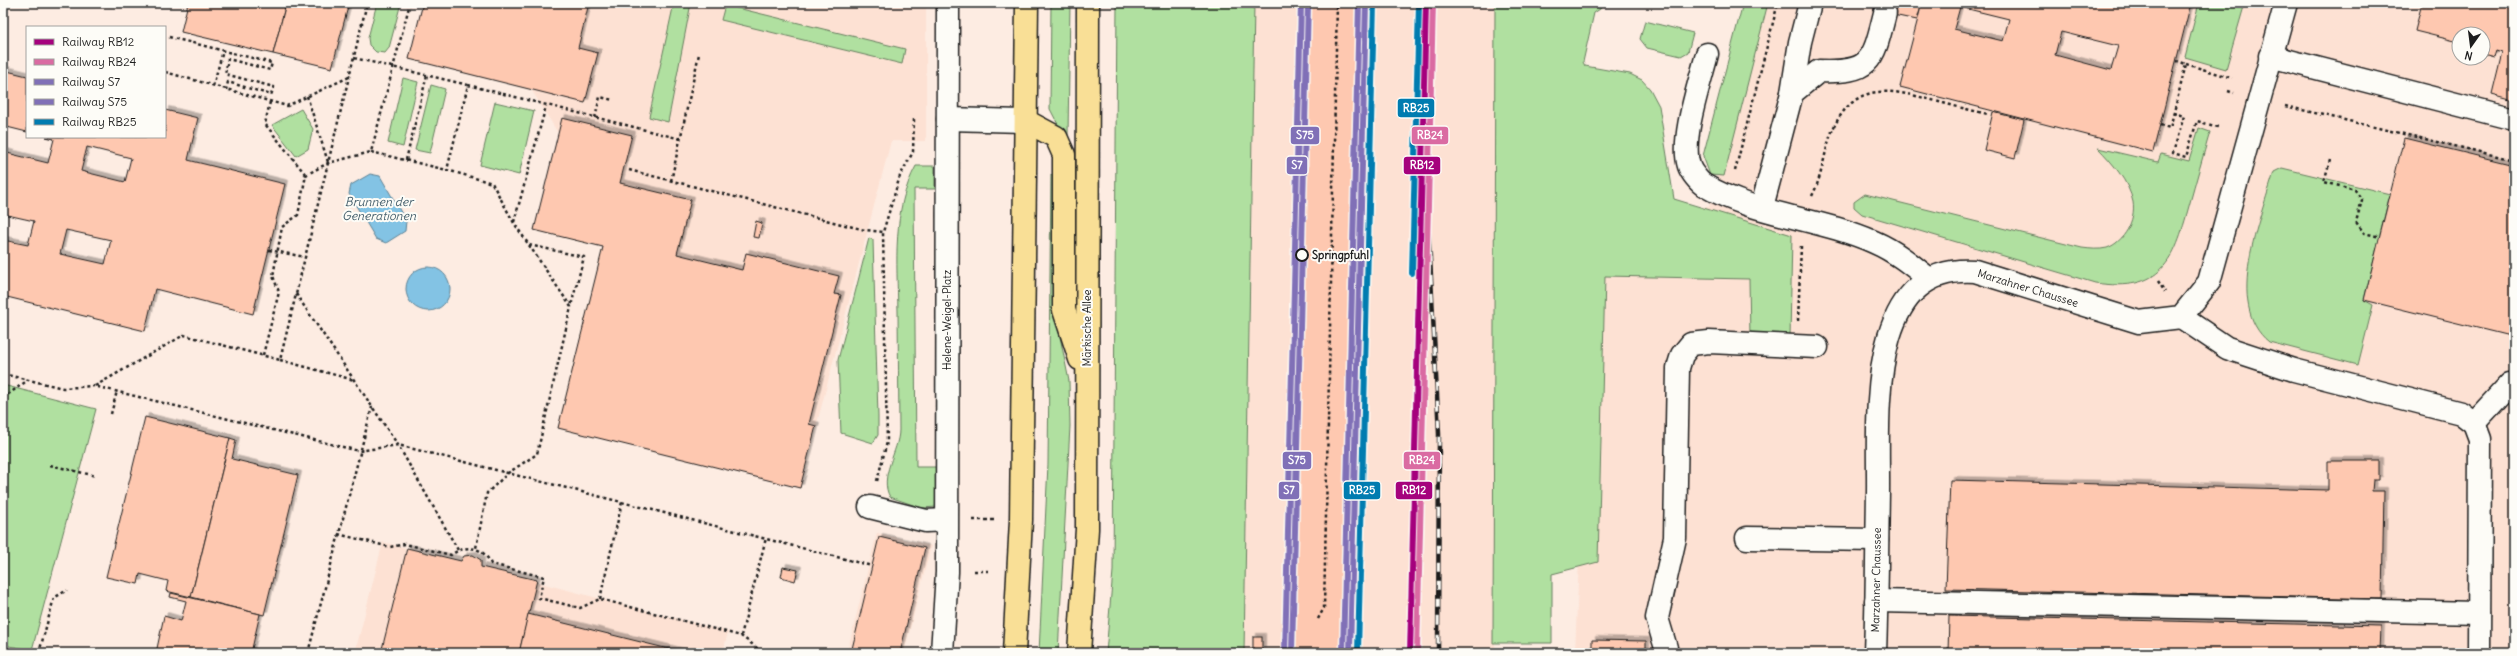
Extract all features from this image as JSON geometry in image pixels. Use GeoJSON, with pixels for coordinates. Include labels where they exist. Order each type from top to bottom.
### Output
{"type":"FeatureCollection","features":[{"type":"Feature","properties":{"kind":"main road"},"geometry":{"type":"LineString","coordinates":[[1014,653],[1021,520],[1027,3]]}},
{"type":"Feature","properties":{"kind":"main road","name":"Märkische Allee"},"geometry":{"type":"LineString","coordinates":[[1079,653],[1087,529],[1086,378],[1088,3]]}},
{"type":"Feature","properties":{"kind":"main road"},"geometry":{"type":"LineString","coordinates":[[1026,121],[1056,137],[1064,155],[1064,310],[1086,378]]}},
{"type":"Feature","properties":{"kind":"street","name":"Helene-Weigel-Platz"},"geometry":{"type":"LineString","coordinates":[[942,653],[947,572],[948,3]]}},
{"type":"Feature","properties":{"kind":"street"},"geometry":{"type":"LineString","coordinates":[[1762,207],[1792,93],[1800,42],[1810,3]]}},
{"type":"Feature","properties":{"kind":"street"},"geometry":{"type":"LineString","coordinates":[[2286,3],[2270,56],[2209,282],[2181,317],[2227,348],[2294,370],[2461,413],[2474,423],[2480,439],[2479,653]]}},
{"type":"Feature","properties":{"kind":"street"},"geometry":{"type":"LineString","coordinates":[[1792,93],[1819,71],[1846,72],[1864,64],[1876,49],[1885,13]]}},
{"type":"Feature","properties":{"kind":"street"},"geometry":{"type":"LineString","coordinates":[[1707,54],[1686,146],[1690,168],[1703,184],[1728,197],[1805,219],[1875,242],[1901,256],[1929,279]]}},
{"type":"Feature","properties":{"kind":"street"},"geometry":{"type":"LineString","coordinates":[[2270,56],[2514,119]]}},
{"type":"Feature","properties":{"kind":"street"},"geometry":{"type":"LineString","coordinates":[[948,119],[1026,121]]}},
{"type":"Feature","properties":{"kind":"street","name":"Marzahner Chaussee"},"geometry":{"type":"LineString","coordinates":[[1875,653],[1879,386],[1882,365],[1894,323],[1902,306],[1914,291],[1929,279],[1944,272],[1958,270],[1975,271],[2139,322],[2181,317]]}},
{"type":"Feature","properties":{"kind":"street"},"geometry":{"type":"LineString","coordinates":[[1666,648],[1658,618],[1675,538],[1678,368],[1682,355],[1691,344],[1709,342],[1817,347]]}},
{"type":"Feature","properties":{"kind":"street"},"geometry":{"type":"LineString","coordinates":[[2474,423],[2510,384]]}},
{"type":"Feature","properties":{"kind":"street"},"geometry":{"type":"LineString","coordinates":[[870,507],[926,521],[946,520]]}},
{"type":"Feature","properties":{"kind":"street"},"geometry":{"type":"LineString","coordinates":[[1747,538],[1877,540]]}},
{"type":"Feature","properties":{"kind":"street"},"geometry":{"type":"LineString","coordinates":[[1876,601],[2479,613]]}},
{"type":"Feature","properties":{"kind":"path"},"geometry":{"type":"LineString","coordinates":[[280,360],[367,3]]}},
{"type":"Feature","properties":{"kind":"path"},"geometry":{"type":"LineString","coordinates":[[371,152],[410,3]]}},
{"type":"Feature","properties":{"kind":"path"},"geometry":{"type":"LineString","coordinates":[[1318,620],[1324,608],[1337,3]]}},
{"type":"Feature","properties":{"kind":"path"},"geometry":{"type":"LineString","coordinates":[[1728,197],[1778,3]]}},
{"type":"Feature","properties":{"kind":"path"},"geometry":{"type":"LineString","coordinates":[[169,37],[272,63],[270,70],[228,59],[225,74],[274,87],[271,95],[228,82],[226,90]]}},
{"type":"Feature","properties":{"kind":"path"},"geometry":{"type":"LineString","coordinates":[[214,86],[223,51]]}},
{"type":"Feature","properties":{"kind":"path"},"geometry":{"type":"LineString","coordinates":[[671,181],[699,54]]}},
{"type":"Feature","properties":{"kind":"path"},"geometry":{"type":"LineString","coordinates":[[354,58],[468,85],[681,140]]}},
{"type":"Feature","properties":{"kind":"path"},"geometry":{"type":"LineString","coordinates":[[2177,61],[2232,78]]}},
{"type":"Feature","properties":{"kind":"path"},"geometry":{"type":"LineString","coordinates":[[2160,125],[2170,128],[2186,64]]}},
{"type":"Feature","properties":{"kind":"path"},"geometry":{"type":"LineString","coordinates":[[166,72],[287,106],[349,77]]}},
{"type":"Feature","properties":{"kind":"path"},"geometry":{"type":"LineString","coordinates":[[406,160],[427,75]]}},
{"type":"Feature","properties":{"kind":"path"},"geometry":{"type":"LineString","coordinates":[[447,170],[468,85]]}},
{"type":"Feature","properties":{"kind":"path"},"geometry":{"type":"LineString","coordinates":[[1798,326],[1801,240],[1805,219],[1803,198],[1811,198],[1814,192],[1833,130],[1841,114],[1852,102],[1867,94],[1895,90],[1988,114]]}},
{"type":"Feature","properties":{"kind":"path"},"geometry":{"type":"LineString","coordinates":[[308,96],[328,163]]}},
{"type":"Feature","properties":{"kind":"path"},"geometry":{"type":"LineString","coordinates":[[595,118],[600,97],[613,100]]}},
{"type":"Feature","properties":{"kind":"path"},"geometry":{"type":"LineString","coordinates":[[270,102],[265,124],[306,175]]}},
{"type":"Feature","properties":{"kind":"path"},"geometry":{"type":"LineString","coordinates":[[514,223],[546,106]]}},
{"type":"Feature","properties":{"kind":"path"},"geometry":{"type":"LineString","coordinates":[[2290,107],[2514,160]]}},
{"type":"Feature","properties":{"kind":"path"},"geometry":{"type":"LineString","coordinates":[[2173,113],[2184,116],[2173,153],[2186,157],[2197,121],[2218,127]]}},
{"type":"Feature","properties":{"kind":"path"},"geometry":{"type":"LineString","coordinates":[[870,507],[888,442],[883,232],[900,176],[913,152],[914,119]]}},
{"type":"Feature","properties":{"kind":"path"},"geometry":{"type":"LineString","coordinates":[[306,175],[328,163],[371,152],[447,170],[492,183],[514,223],[571,309]]}},
{"type":"Feature","properties":{"kind":"path"},"geometry":{"type":"LineString","coordinates":[[2330,160],[2324,182],[2355,190],[2362,200],[2356,222],[2364,233],[2380,237]]}},
{"type":"Feature","properties":{"kind":"path"},"geometry":{"type":"LineString","coordinates":[[629,170],[865,230],[883,232]]}},
{"type":"Feature","properties":{"kind":"path"},"geometry":{"type":"LineString","coordinates":[[263,356],[279,292],[273,276],[276,251],[282,227],[298,215],[306,175]]}},
{"type":"Feature","properties":{"kind":"path"},"geometry":{"type":"LineString","coordinates":[[476,548],[487,493],[508,473],[537,454],[584,257],[529,245]]}},
{"type":"Feature","properties":{"kind":"path"},"geometry":{"type":"LineString","coordinates":[[268,250],[305,257]]}},
{"type":"Feature","properties":{"kind":"path"},"geometry":{"type":"LineString","coordinates":[[296,294],[398,445],[458,550]]}},
{"type":"Feature","properties":{"kind":"path"},"geometry":{"type":"LineString","coordinates":[[94,386],[184,335],[354,380]]}},
{"type":"Feature","properties":{"kind":"path"},"geometry":{"type":"LineString","coordinates":[[3,374],[63,388],[94,386],[359,451],[398,445],[872,566]]}},
{"type":"Feature","properties":{"kind":"path"},"geometry":{"type":"LineString","coordinates":[[3,398],[28,380]]}},
{"type":"Feature","properties":{"kind":"path"},"geometry":{"type":"LineString","coordinates":[[111,414],[117,391]]}},
{"type":"Feature","properties":{"kind":"path"},"geometry":{"type":"LineString","coordinates":[[308,653],[359,451],[372,407]]}},
{"type":"Feature","properties":{"kind":"path"},"geometry":{"type":"LineString","coordinates":[[50,465],[96,476]]}},
{"type":"Feature","properties":{"kind":"path"},"geometry":{"type":"LineString","coordinates":[[600,599],[622,502]]}},
{"type":"Feature","properties":{"kind":"path"},"geometry":{"type":"LineString","coordinates":[[946,520],[1021,520]]}},
{"type":"Feature","properties":{"kind":"path"},"geometry":{"type":"LineString","coordinates":[[338,534],[390,548],[405,544],[451,554],[458,550],[476,548],[484,552],[491,564],[544,577],[539,598],[580,608],[600,599],[741,636],[764,653]]}},
{"type":"Feature","properties":{"kind":"path"},"geometry":{"type":"LineString","coordinates":[[741,636],[766,538]]}},
{"type":"Feature","properties":{"kind":"path"},"geometry":{"type":"LineString","coordinates":[[39,653],[54,598],[67,590]]}},
{"type":"Feature","properties":{"kind":"path"},"geometry":{"type":"LineString","coordinates":[[754,653],[755,647]]}},
{"type":"Feature","properties":{"kind":"path"},"geometry":{"type":"LineString","coordinates":[[3,649],[20,653]]}},
{"type":"Feature","properties":{"kind":"shaded area"},"geometry":{"type":"Polygon","coordinates":[[[423,3],[926,3],[926,141],[891,141],[800,488],[558,428],[603,247],[534,230],[558,133],[531,89],[409,59],[423,3]]]}},
{"type":"Feature","properties":{"kind":"shaded area"},"geometry":{"type":"Polygon","coordinates":[[[1254,3],[1497,3],[1495,653],[1244,653],[1254,3]]]}},
{"type":"Feature","properties":{"kind":"shaded area"},"geometry":{"type":"Polygon","coordinates":[[[1761,3],[2514,3],[2514,653],[1575,653],[1594,206],[1709,207],[1761,3]]]}},
{"type":"Feature","properties":{"kind":"shaded area"},"geometry":{"type":"Polygon","coordinates":[[[877,533],[931,546],[904,653],[847,653],[877,533]]]}},
{"type":"Feature","properties":{"kind":"shaded area"},"geometry":{"type":"Polygon","coordinates":[[[383,542],[728,632],[723,653],[355,653],[383,542]]]}},
{"type":"Feature","properties":{"kind":"green space"},"geometry":{"type":"Polygon","coordinates":[[[377,3],[401,3],[389,48],[385,53],[376,52],[369,45],[368,38],[377,3]]]}},
{"type":"Feature","properties":{"kind":"green space"},"geometry":{"type":"Polygon","coordinates":[[[674,3],[691,3],[668,122],[649,117],[674,3]]]}},
{"type":"Feature","properties":{"kind":"green space"},"geometry":{"type":"Polygon","coordinates":[[[1051,3],[1070,3],[1068,135],[1064,136],[1050,109],[1051,3]]]}},
{"type":"Feature","properties":{"kind":"green space"},"geometry":{"type":"Polygon","coordinates":[[[1117,3],[1254,3],[1244,653],[1106,653],[1113,571],[1117,3]]]}},
{"type":"Feature","properties":{"kind":"green space"},"geometry":{"type":"Polygon","coordinates":[[[1495,3],[1602,3],[1600,9],[1594,13],[1583,62],[1585,66],[1630,74],[1642,80],[1650,89],[1659,106],[1674,199],[1792,235],[1790,338],[1750,338],[1749,279],[1605,276],[1598,562],[1552,574],[1552,643],[1493,643],[1495,3]]]}},
{"type":"Feature","properties":{"kind":"green space"},"geometry":{"type":"Polygon","coordinates":[[[1743,3],[1768,3],[1724,176],[1710,175],[1703,156],[1743,3]]]}},
{"type":"Feature","properties":{"kind":"green space"},"geometry":{"type":"Polygon","coordinates":[[[2199,3],[2245,3],[2226,69],[2185,57],[2199,3]]]}},
{"type":"Feature","properties":{"kind":"green space"},"geometry":{"type":"Polygon","coordinates":[[[725,5],[905,49],[902,64],[721,20],[725,5]]]}},
{"type":"Feature","properties":{"kind":"green space"},"geometry":{"type":"Polygon","coordinates":[[[1645,21],[1693,33],[1688,52],[1681,56],[1647,48],[1640,39],[1645,21]]]}},
{"type":"Feature","properties":{"kind":"green space"},"geometry":{"type":"Polygon","coordinates":[[[403,78],[418,82],[403,147],[388,143],[403,78]]]}},
{"type":"Feature","properties":{"kind":"green space"},"geometry":{"type":"Polygon","coordinates":[[[431,85],[445,89],[430,153],[415,150],[431,85]]]}},
{"type":"Feature","properties":{"kind":"green space"},"geometry":{"type":"Polygon","coordinates":[[[495,102],[534,111],[519,175],[480,165],[495,102]]]}},
{"type":"Feature","properties":{"kind":"green space"},"geometry":{"type":"Polygon","coordinates":[[[301,109],[313,129],[308,149],[296,156],[272,125],[301,109]]]}},
{"type":"Feature","properties":{"kind":"green space"},"geometry":{"type":"Polygon","coordinates":[[[2199,128],[2210,132],[2177,243],[2162,269],[2150,278],[2136,283],[2118,285],[2095,283],[1862,214],[1854,207],[1854,202],[1865,194],[2082,248],[2107,248],[2119,241],[2128,230],[2133,216],[2133,202],[2124,180],[2098,148],[2158,162],[2161,154],[2189,161],[2199,128]]]}},
{"type":"Feature","properties":{"kind":"green space"},"geometry":{"type":"Polygon","coordinates":[[[916,166],[935,166],[935,189],[914,189],[916,467],[937,467],[936,507],[922,508],[890,497],[886,481],[896,447],[899,430],[897,255],[899,218],[908,183],[916,166]]]}},
{"type":"Feature","properties":{"kind":"green space"},"geometry":{"type":"Polygon","coordinates":[[[2282,168],[2390,194],[2364,300],[2373,305],[2358,365],[2269,342],[2255,326],[2249,306],[2247,284],[2249,260],[2261,213],[2274,172],[2282,168]]]}},
{"type":"Feature","properties":{"kind":"green space"},"geometry":{"type":"Polygon","coordinates":[[[1051,174],[1056,180],[1057,322],[1069,381],[1070,426],[1058,653],[1039,653],[1048,464],[1051,174]]]}},
{"type":"Feature","properties":{"kind":"green space"},"geometry":{"type":"Polygon","coordinates":[[[869,238],[873,240],[878,417],[878,435],[873,443],[841,433],[838,360],[869,238]]]}},
{"type":"Feature","properties":{"kind":"green space"},"geometry":{"type":"Polygon","coordinates":[[[3,385],[96,409],[32,650],[3,645],[3,385]]]}},
{"type":"Feature","properties":{"kind":"water","name":"Brunnen der Generationen"},"geometry":{"type":"Polygon","coordinates":[[[370,174],[380,176],[406,221],[405,231],[386,243],[376,239],[349,194],[351,185],[370,174]]]}},
{"type":"Feature","properties":{"kind":"water"},"geometry":{"type":"Polygon","coordinates":[[[424,267],[432,267],[444,273],[450,285],[450,293],[444,305],[432,311],[424,311],[412,305],[406,293],[406,285],[412,273],[424,267]]]}},
{"type":"Feature","properties":{"kind":"building"},"geometry":{"type":"Polygon","coordinates":[[[188,3],[286,3],[273,54],[181,32],[188,3]]]}},
{"type":"Feature","properties":{"kind":"building"},"geometry":{"type":"Polygon","coordinates":[[[286,3],[349,3],[332,68],[273,54],[286,3]]]}},
{"type":"Feature","properties":{"kind":"building"},"geometry":{"type":"Polygon","coordinates":[[[423,3],[589,3],[578,48],[598,53],[585,103],[409,59],[423,3]]]}},
{"type":"Feature","properties":{"kind":"building"},"geometry":{"type":"Polygon","coordinates":[[[1310,3],[1356,3],[1341,653],[1295,653],[1310,3]]]}},
{"type":"Feature","properties":{"kind":"building"},"geometry":{"type":"Polygon","coordinates":[[[1876,3],[1922,3],[1917,20],[1874,11],[1876,3]]]}},
{"type":"Feature","properties":{"kind":"building"},"geometry":{"type":"Polygon","coordinates":[[[1922,3],[2191,3],[2153,152],[1900,87],[1922,3]],[[1960,7],[1954,29],[2003,41],[2009,19],[1960,7]],[[2061,32],[2055,55],[2111,70],[2118,46],[2061,32]]]}},
{"type":"Feature","properties":{"kind":"building"},"geometry":{"type":"Polygon","coordinates":[[[2422,3],[2509,3],[2514,6],[2514,100],[2492,94],[2502,53],[2496,51],[2494,57],[2491,56],[2491,26],[2451,26],[2451,40],[2415,31],[2422,3]]]}},
{"type":"Feature","properties":{"kind":"building"},"geometry":{"type":"Polygon","coordinates":[[[3,70],[26,76],[26,132],[3,126],[3,70]]]}},
{"type":"Feature","properties":{"kind":"building"},"geometry":{"type":"Polygon","coordinates":[[[166,110],[198,118],[188,160],[285,184],[253,314],[155,289],[145,331],[3,296],[3,240],[28,245],[34,221],[3,214],[3,152],[48,163],[54,139],[50,138],[166,138],[166,110]],[[87,147],[81,171],[125,182],[131,158],[87,147]],[[66,230],[60,254],[105,264],[111,240],[66,230]]]}},
{"type":"Feature","properties":{"kind":"building"},"geometry":{"type":"Polygon","coordinates":[[[1993,112],[2024,120],[2015,158],[1984,150],[1993,112]]]}},
{"type":"Feature","properties":{"kind":"building"},"geometry":{"type":"Polygon","coordinates":[[[562,118],[632,135],[620,183],[691,200],[677,254],[742,270],[746,253],[839,276],[834,294],[841,295],[809,424],[816,426],[800,488],[558,428],[603,247],[534,230],[562,118]]]}},
{"type":"Feature","properties":{"kind":"building"},"geometry":{"type":"Polygon","coordinates":[[[2404,138],[2514,165],[2514,337],[2364,300],[2404,138]]]}},
{"type":"Feature","properties":{"kind":"building"},"geometry":{"type":"Polygon","coordinates":[[[756,221],[762,223],[759,238],[753,237],[756,221]]]}},
{"type":"Feature","properties":{"kind":"building"},"geometry":{"type":"Polygon","coordinates":[[[145,417],[230,438],[191,597],[166,591],[168,581],[140,574],[138,584],[106,577],[145,417]]]}},
{"type":"Feature","properties":{"kind":"building"},"geometry":{"type":"Polygon","coordinates":[[[230,438],[236,440],[232,459],[298,475],[264,615],[191,597],[230,438]]]}},
{"type":"Feature","properties":{"kind":"building"},"geometry":{"type":"Polygon","coordinates":[[[2328,461],[2379,461],[2379,480],[2373,480],[2372,491],[2384,491],[2382,599],[1946,589],[1950,480],[2328,490],[2328,461]]]}},
{"type":"Feature","properties":{"kind":"building"},"geometry":{"type":"Polygon","coordinates":[[[879,537],[925,548],[900,653],[851,653],[879,537]]]}},
{"type":"Feature","properties":{"kind":"building"},"geometry":{"type":"Polygon","coordinates":[[[407,548],[461,561],[464,556],[473,555],[481,560],[481,567],[537,580],[519,653],[381,653],[407,548]]]}},
{"type":"Feature","properties":{"kind":"building"},"geometry":{"type":"Polygon","coordinates":[[[783,567],[798,570],[795,581],[781,577],[783,567]]]}},
{"type":"Feature","properties":{"kind":"building"},"geometry":{"type":"Polygon","coordinates":[[[171,593],[260,614],[251,653],[156,653],[164,616],[181,621],[186,601],[170,597],[171,593]]]}},
{"type":"Feature","properties":{"kind":"building"},"geometry":{"type":"Polygon","coordinates":[[[528,614],[685,653],[519,653],[528,614]]]}},
{"type":"Feature","properties":{"kind":"building"},"geometry":{"type":"Polygon","coordinates":[[[1949,616],[2381,626],[2380,653],[1948,653],[1949,616]]]}},
{"type":"Feature","properties":{"kind":"building"},"geometry":{"type":"Polygon","coordinates":[[[1253,637],[1262,637],[1262,651],[1253,651],[1253,637]]]}},
{"type":"Feature","properties":{"kind":"building"},"geometry":{"type":"Polygon","coordinates":[[[1592,640],[1646,641],[1646,653],[1592,653],[1592,640]]]}},
{"type":"Feature","properties":{"kind":"railway"},"geometry":{"type":"LineString","coordinates":[[1425,41],[1426,178],[1439,434],[1438,653]]}},
{"type":"Feature","properties":{"kind":"rail line","name":"S7"},"geometry":{"type":"LineString","coordinates":[[1285,653],[1301,3]]}},
{"type":"Feature","properties":{"kind":"rail line","name":"S75"},"geometry":{"type":"LineString","coordinates":[[1292,653],[1308,3]]}},
{"type":"Feature","properties":{"kind":"rail line","name":"S7"},"geometry":{"type":"LineString","coordinates":[[1343,653],[1359,3]]}},
{"type":"Feature","properties":{"kind":"rail line","name":"S75"},"geometry":{"type":"LineString","coordinates":[[1350,653],[1366,3]]}},
{"type":"Feature","properties":{"kind":"rail line","name":"RB25"},"geometry":{"type":"LineString","coordinates":[[1358,653],[1374,3]]}},
{"type":"Feature","properties":{"kind":"rail line","name":"RB25"},"geometry":{"type":"LineString","coordinates":[[1412,273],[1419,3]]}},
{"type":"Feature","properties":{"kind":"rail line","name":"RB12"},"geometry":{"type":"LineString","coordinates":[[1410,653],[1426,3]]}},
{"type":"Feature","properties":{"kind":"rail line","name":"RB24"},"geometry":{"type":"LineString","coordinates":[[1417,653],[1433,3]]}},
{"type":"Feature","properties":{"kind":"place","name":"Springpfuhl"},"geometry":{"type":"Point","coordinates":[1302,255]}}]}
